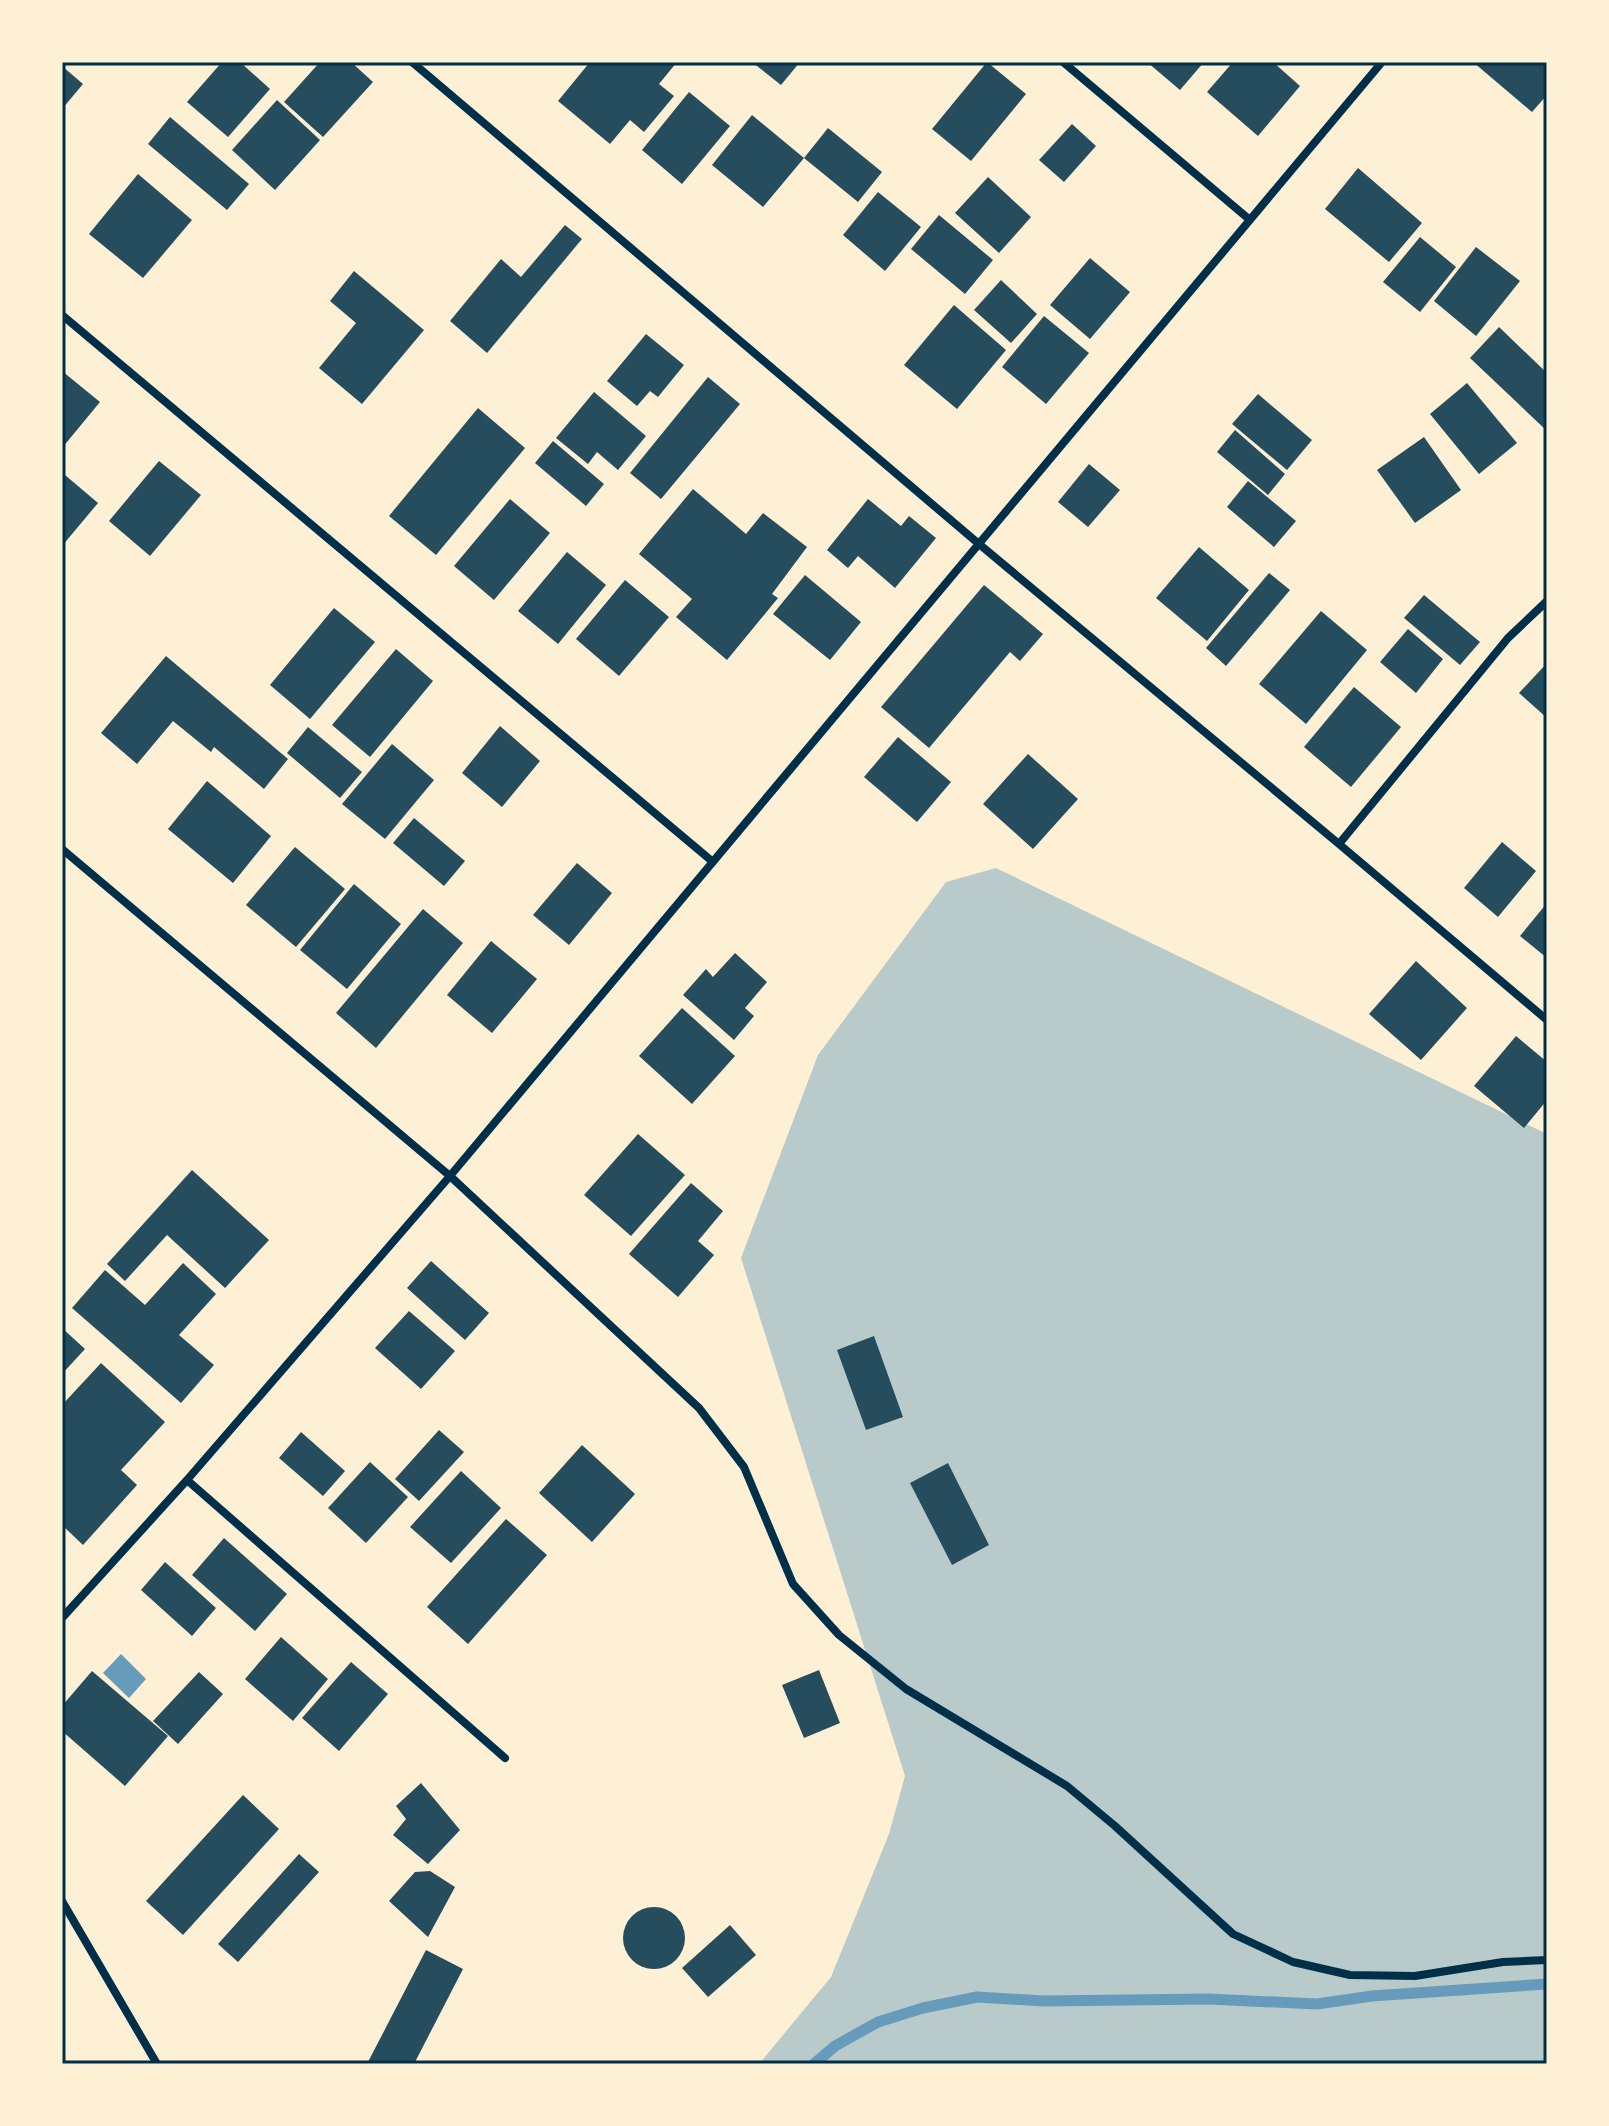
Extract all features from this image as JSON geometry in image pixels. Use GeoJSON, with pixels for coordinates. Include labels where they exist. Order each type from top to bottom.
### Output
{"type":"FeatureCollection","features":[{"type":"Feature","properties":{"kind":"street"},"geometry":{"type":"LineString","coordinates":[[412,62],[979,544],[1547,1020]]}},
{"type":"Feature","properties":{"kind":"street"},"geometry":{"type":"LineString","coordinates":[[1063,62],[1250,220]]}},
{"type":"Feature","properties":{"kind":"street"},"geometry":{"type":"LineString","coordinates":[[62,1618],[187,1480],[450,1176],[1382,62]]}},
{"type":"Feature","properties":{"kind":"street"},"geometry":{"type":"LineString","coordinates":[[62,315],[713,862]]}},
{"type":"Feature","properties":{"kind":"street"},"geometry":{"type":"LineString","coordinates":[[1339,844],[1508,638],[1547,601]]}},
{"type":"Feature","properties":{"kind":"street"},"geometry":{"type":"LineString","coordinates":[[62,849],[450,1176],[699,1408],[744,1467],[793,1584],[839,1635],[906,1689],[1067,1786],[1233,1934],[1293,1962],[1350,1975],[1415,1976],[1503,1962],[1547,1960]]}},
{"type":"Feature","properties":{"kind":"street"},"geometry":{"type":"LineString","coordinates":[[187,1480],[505,1758]]}},
{"type":"Feature","properties":{"kind":"street"},"geometry":{"type":"LineString","coordinates":[[62,1901],[157,2064]]}},
{"type":"Feature","properties":{"kind":"shaded area"},"geometry":{"type":"Polygon","coordinates":[[[996,868],[1547,1134],[1547,2064],[759,2064],[831,1977],[889,1834],[905,1776],[741,1258],[818,1055],[946,882],[996,868]]]}},
{"type":"Feature","properties":{"kind":"water"},"geometry":{"type":"Polygon","coordinates":[[[121,1654],[146,1679],[129,1698],[103,1673],[121,1654]]]}},
{"type":"Feature","properties":{"kind":"building"},"geometry":{"type":"Polygon","coordinates":[[[222,62],[240,62],[270,89],[228,137],[187,102],[222,62]]]}},
{"type":"Feature","properties":{"kind":"building"},"geometry":{"type":"Polygon","coordinates":[[[320,62],[351,62],[373,82],[323,137],[284,102],[320,62]]]}},
{"type":"Feature","properties":{"kind":"building"},"geometry":{"type":"Polygon","coordinates":[[[590,62],[677,62],[659,84],[674,96],[644,132],[630,120],[610,144],[558,101],[590,62]]]}},
{"type":"Feature","properties":{"kind":"building"},"geometry":{"type":"Polygon","coordinates":[[[752,62],[800,62],[781,85],[752,62]]]}},
{"type":"Feature","properties":{"kind":"building"},"geometry":{"type":"Polygon","coordinates":[[[987,62],[1026,94],[971,161],[932,129],[987,62]]]}},
{"type":"Feature","properties":{"kind":"building"},"geometry":{"type":"Polygon","coordinates":[[[1147,62],[1204,62],[1180,90],[1147,62]]]}},
{"type":"Feature","properties":{"kind":"building"},"geometry":{"type":"Polygon","coordinates":[[[1233,62],[1273,62],[1300,86],[1258,136],[1207,92],[1233,62]]]}},
{"type":"Feature","properties":{"kind":"building"},"geometry":{"type":"Polygon","coordinates":[[[1473,62],[1545,62],[1547,95],[1532,112],[1473,62]]]}},
{"type":"Feature","properties":{"kind":"building"},"geometry":{"type":"Polygon","coordinates":[[[62,66],[83,84],[62,109],[62,66]]]}},
{"type":"Feature","properties":{"kind":"building"},"geometry":{"type":"Polygon","coordinates":[[[689,92],[730,126],[682,184],[642,150],[689,92]]]}},
{"type":"Feature","properties":{"kind":"building"},"geometry":{"type":"Polygon","coordinates":[[[277,100],[320,140],[275,190],[232,150],[277,100]]]}},
{"type":"Feature","properties":{"kind":"building"},"geometry":{"type":"Polygon","coordinates":[[[752,115],[804,158],[763,207],[712,165],[752,115]]]}},
{"type":"Feature","properties":{"kind":"building"},"geometry":{"type":"Polygon","coordinates":[[[170,117],[249,184],[227,210],[148,144],[170,117]]]}},
{"type":"Feature","properties":{"kind":"building"},"geometry":{"type":"Polygon","coordinates":[[[1072,124],[1096,146],[1064,182],[1039,160],[1072,124]]]}},
{"type":"Feature","properties":{"kind":"building"},"geometry":{"type":"Polygon","coordinates":[[[828,128],[882,172],[858,202],[804,158],[828,128]]]}},
{"type":"Feature","properties":{"kind":"building"},"geometry":{"type":"Polygon","coordinates":[[[1358,168],[1422,223],[1389,262],[1325,209],[1358,168]]]}},
{"type":"Feature","properties":{"kind":"building"},"geometry":{"type":"Polygon","coordinates":[[[138,174],[192,220],[143,278],[89,234],[138,174]]]}},
{"type":"Feature","properties":{"kind":"building"},"geometry":{"type":"Polygon","coordinates":[[[988,177],[1031,217],[999,253],[955,213],[988,177]]]}},
{"type":"Feature","properties":{"kind":"building"},"geometry":{"type":"Polygon","coordinates":[[[878,192],[921,227],[885,271],[843,235],[878,192]]]}},
{"type":"Feature","properties":{"kind":"building"},"geometry":{"type":"Polygon","coordinates":[[[939,215],[993,260],[965,294],[911,249],[939,215]]]}},
{"type":"Feature","properties":{"kind":"building"},"geometry":{"type":"Polygon","coordinates":[[[565,225],[582,239],[487,353],[450,321],[501,259],[521,277],[565,225]]]}},
{"type":"Feature","properties":{"kind":"building"},"geometry":{"type":"Polygon","coordinates":[[[1420,237],[1456,267],[1420,312],[1383,282],[1420,237]]]}},
{"type":"Feature","properties":{"kind":"building"},"geometry":{"type":"Polygon","coordinates":[[[1476,247],[1520,281],[1476,336],[1434,301],[1476,247]]]}},
{"type":"Feature","properties":{"kind":"building"},"geometry":{"type":"Polygon","coordinates":[[[1090,258],[1130,292],[1090,339],[1050,305],[1090,258]]]}},
{"type":"Feature","properties":{"kind":"building"},"geometry":{"type":"Polygon","coordinates":[[[354,271],[424,330],[362,404],[319,368],[356,323],[330,301],[354,271]]]}},
{"type":"Feature","properties":{"kind":"building"},"geometry":{"type":"Polygon","coordinates":[[[1001,280],[1037,314],[1011,343],[974,310],[1001,280]]]}},
{"type":"Feature","properties":{"kind":"building"},"geometry":{"type":"Polygon","coordinates":[[[954,305],[1006,350],[957,409],[904,365],[954,305]]]}},
{"type":"Feature","properties":{"kind":"building"},"geometry":{"type":"Polygon","coordinates":[[[1044,316],[1089,353],[1046,404],[1002,367],[1044,316]]]}},
{"type":"Feature","properties":{"kind":"building"},"geometry":{"type":"Polygon","coordinates":[[[1499,327],[1547,373],[1547,431],[1470,358],[1499,327]]]}},
{"type":"Feature","properties":{"kind":"building"},"geometry":{"type":"Polygon","coordinates":[[[646,334],[684,365],[658,397],[650,391],[637,406],[607,381],[646,334]]]}},
{"type":"Feature","properties":{"kind":"building"},"geometry":{"type":"Polygon","coordinates":[[[62,371],[100,402],[62,448],[62,371]]]}},
{"type":"Feature","properties":{"kind":"building"},"geometry":{"type":"Polygon","coordinates":[[[708,377],[740,404],[661,499],[630,473],[708,377]]]}},
{"type":"Feature","properties":{"kind":"building"},"geometry":{"type":"Polygon","coordinates":[[[1467,383],[1517,443],[1479,474],[1430,414],[1467,383]]]}},
{"type":"Feature","properties":{"kind":"building"},"geometry":{"type":"Polygon","coordinates":[[[594,392],[646,436],[618,470],[597,452],[588,464],[556,438],[594,392]]]}},
{"type":"Feature","properties":{"kind":"building"},"geometry":{"type":"Polygon","coordinates":[[[1258,394],[1312,440],[1287,470],[1232,424],[1258,394]]]}},
{"type":"Feature","properties":{"kind":"building"},"geometry":{"type":"Polygon","coordinates":[[[478,408],[525,448],[436,555],[389,516],[478,408]]]}},
{"type":"Feature","properties":{"kind":"building"},"geometry":{"type":"Polygon","coordinates":[[[1235,430],[1285,474],[1268,495],[1217,452],[1235,430]]]}},
{"type":"Feature","properties":{"kind":"building"},"geometry":{"type":"Polygon","coordinates":[[[1424,437],[1461,490],[1415,523],[1377,470],[1424,437]]]}},
{"type":"Feature","properties":{"kind":"building"},"geometry":{"type":"Polygon","coordinates":[[[553,441],[604,484],[586,506],[535,463],[553,441]]]}},
{"type":"Feature","properties":{"kind":"building"},"geometry":{"type":"Polygon","coordinates":[[[159,461],[201,495],[150,556],[109,521],[159,461]]]}},
{"type":"Feature","properties":{"kind":"building"},"geometry":{"type":"Polygon","coordinates":[[[1089,464],[1120,490],[1088,527],[1058,502],[1089,464]]]}},
{"type":"Feature","properties":{"kind":"building"},"geometry":{"type":"Polygon","coordinates":[[[65,475],[98,503],[62,546],[62,479],[65,475]]]}},
{"type":"Feature","properties":{"kind":"building"},"geometry":{"type":"Polygon","coordinates":[[[1248,481],[1296,521],[1274,547],[1227,507],[1248,481]]]}},
{"type":"Feature","properties":{"kind":"building"},"geometry":{"type":"Polygon","coordinates":[[[693,489],[746,534],[763,513],[807,547],[772,594],[778,598],[727,660],[676,617],[692,599],[639,554],[693,489]]]}},
{"type":"Feature","properties":{"kind":"building"},"geometry":{"type":"Polygon","coordinates":[[[510,499],[550,533],[494,600],[454,566],[510,499]]]}},
{"type":"Feature","properties":{"kind":"building"},"geometry":{"type":"Polygon","coordinates":[[[868,499],[901,526],[909,516],[936,538],[895,588],[858,556],[848,568],[827,550],[868,499]]]}},
{"type":"Feature","properties":{"kind":"building"},"geometry":{"type":"Polygon","coordinates":[[[1199,547],[1249,590],[1207,641],[1156,598],[1199,547]]]}},
{"type":"Feature","properties":{"kind":"building"},"geometry":{"type":"Polygon","coordinates":[[[567,552],[606,585],[558,644],[518,611],[567,552]]]}},
{"type":"Feature","properties":{"kind":"building"},"geometry":{"type":"Polygon","coordinates":[[[1269,573],[1290,590],[1226,666],[1206,648],[1269,573]]]}},
{"type":"Feature","properties":{"kind":"building"},"geometry":{"type":"Polygon","coordinates":[[[805,575],[861,622],[830,660],[773,614],[805,575]]]}},
{"type":"Feature","properties":{"kind":"building"},"geometry":{"type":"Polygon","coordinates":[[[625,580],[669,617],[619,676],[576,639],[625,580]]]}},
{"type":"Feature","properties":{"kind":"building"},"geometry":{"type":"Polygon","coordinates":[[[984,585],[1043,634],[1020,661],[1010,652],[929,748],[881,707],[984,585]]]}},
{"type":"Feature","properties":{"kind":"building"},"geometry":{"type":"Polygon","coordinates":[[[1424,595],[1480,642],[1460,665],[1404,618],[1424,595]]]}},
{"type":"Feature","properties":{"kind":"building"},"geometry":{"type":"Polygon","coordinates":[[[334,608],[375,642],[310,719],[270,685],[334,608]]]}},
{"type":"Feature","properties":{"kind":"building"},"geometry":{"type":"Polygon","coordinates":[[[1321,611],[1367,650],[1306,724],[1259,684],[1321,611]]]}},
{"type":"Feature","properties":{"kind":"building"},"geometry":{"type":"Polygon","coordinates":[[[1408,629],[1443,659],[1416,693],[1380,662],[1408,629]]]}},
{"type":"Feature","properties":{"kind":"building"},"geometry":{"type":"Polygon","coordinates":[[[396,649],[433,681],[370,757],[332,725],[396,649]]]}},
{"type":"Feature","properties":{"kind":"building"},"geometry":{"type":"Polygon","coordinates":[[[166,656],[288,759],[264,789],[214,747],[211,752],[173,721],[137,764],[101,733],[166,656]]]}},
{"type":"Feature","properties":{"kind":"building"},"geometry":{"type":"Polygon","coordinates":[[[1547,663],[1547,718],[1519,693],[1547,663]]]}},
{"type":"Feature","properties":{"kind":"building"},"geometry":{"type":"Polygon","coordinates":[[[1354,687],[1401,727],[1351,787],[1304,747],[1354,687]]]}},
{"type":"Feature","properties":{"kind":"building"},"geometry":{"type":"Polygon","coordinates":[[[500,726],[540,761],[502,807],[462,773],[500,726]]]}},
{"type":"Feature","properties":{"kind":"building"},"geometry":{"type":"Polygon","coordinates":[[[308,727],[362,772],[340,798],[287,753],[308,727]]]}},
{"type":"Feature","properties":{"kind":"building"},"geometry":{"type":"Polygon","coordinates":[[[898,737],[951,782],[917,822],[864,777],[898,737]]]}},
{"type":"Feature","properties":{"kind":"building"},"geometry":{"type":"Polygon","coordinates":[[[392,744],[434,780],[385,839],[342,804],[392,744]]]}},
{"type":"Feature","properties":{"kind":"building"},"geometry":{"type":"Polygon","coordinates":[[[1028,754],[1078,799],[1033,849],[983,804],[1028,754]]]}},
{"type":"Feature","properties":{"kind":"building"},"geometry":{"type":"Polygon","coordinates":[[[207,781],[271,836],[233,883],[168,829],[207,781]]]}},
{"type":"Feature","properties":{"kind":"building"},"geometry":{"type":"Polygon","coordinates":[[[414,818],[465,861],[444,886],[393,843],[414,818]]]}},
{"type":"Feature","properties":{"kind":"building"},"geometry":{"type":"Polygon","coordinates":[[[1502,842],[1536,871],[1498,917],[1464,888],[1502,842]]]}},
{"type":"Feature","properties":{"kind":"building"},"geometry":{"type":"Polygon","coordinates":[[[295,847],[345,889],[296,947],[246,905],[295,847]]]}},
{"type":"Feature","properties":{"kind":"building"},"geometry":{"type":"Polygon","coordinates":[[[577,863],[612,893],[569,945],[533,915],[577,863]]]}},
{"type":"Feature","properties":{"kind":"building"},"geometry":{"type":"Polygon","coordinates":[[[354,884],[401,924],[347,989],[300,950],[354,884]]]}},
{"type":"Feature","properties":{"kind":"building"},"geometry":{"type":"Polygon","coordinates":[[[1547,903],[1547,958],[1520,936],[1547,903]]]}},
{"type":"Feature","properties":{"kind":"building"},"geometry":{"type":"Polygon","coordinates":[[[423,909],[463,943],[376,1048],[336,1013],[423,909]]]}},
{"type":"Feature","properties":{"kind":"building"},"geometry":{"type":"Polygon","coordinates":[[[491,941],[537,979],[492,1033],[447,995],[491,941]]]}},
{"type":"Feature","properties":{"kind":"building"},"geometry":{"type":"Polygon","coordinates":[[[735,953],[767,982],[745,1008],[754,1016],[734,1040],[683,995],[706,969],[713,977],[735,953]]]}},
{"type":"Feature","properties":{"kind":"building"},"geometry":{"type":"Polygon","coordinates":[[[1416,961],[1467,1008],[1421,1060],[1369,1014],[1416,961]]]}},
{"type":"Feature","properties":{"kind":"building"},"geometry":{"type":"Polygon","coordinates":[[[682,1008],[735,1056],[692,1104],[639,1056],[682,1008]]]}},
{"type":"Feature","properties":{"kind":"building"},"geometry":{"type":"Polygon","coordinates":[[[1516,1036],[1547,1062],[1547,1100],[1524,1128],[1474,1086],[1516,1036]]]}},
{"type":"Feature","properties":{"kind":"building"},"geometry":{"type":"Polygon","coordinates":[[[638,1134],[685,1175],[631,1236],[584,1195],[638,1134]]]}},
{"type":"Feature","properties":{"kind":"building"},"geometry":{"type":"Polygon","coordinates":[[[192,1170],[269,1240],[225,1288],[167,1235],[125,1281],[107,1264],[192,1170]]]}},
{"type":"Feature","properties":{"kind":"building"},"geometry":{"type":"Polygon","coordinates":[[[691,1183],[723,1211],[698,1241],[714,1255],[678,1297],[629,1254],[691,1183]]]}},
{"type":"Feature","properties":{"kind":"building"},"geometry":{"type":"Polygon","coordinates":[[[431,1261],[489,1313],[465,1340],[407,1288],[431,1261]]]}},
{"type":"Feature","properties":{"kind":"building"},"geometry":{"type":"Polygon","coordinates":[[[183,1263],[216,1294],[179,1335],[214,1365],[181,1403],[72,1308],[105,1270],[145,1305],[183,1263]]]}},
{"type":"Feature","properties":{"kind":"building"},"geometry":{"type":"Polygon","coordinates":[[[409,1311],[455,1351],[421,1389],[375,1348],[409,1311]]]}},
{"type":"Feature","properties":{"kind":"building"},"geometry":{"type":"Polygon","coordinates":[[[62,1328],[85,1349],[62,1374],[62,1328]]]}},
{"type":"Feature","properties":{"kind":"building"},"geometry":{"type":"Polygon","coordinates":[[[874,1336],[903,1417],[866,1430],[837,1350],[874,1336]]]}},
{"type":"Feature","properties":{"kind":"building"},"geometry":{"type":"Polygon","coordinates":[[[101,1363],[165,1422],[121,1470],[137,1485],[83,1545],[62,1525],[62,1405],[101,1363]]]}},
{"type":"Feature","properties":{"kind":"building"},"geometry":{"type":"Polygon","coordinates":[[[439,1430],[464,1452],[419,1501],[395,1479],[439,1430]]]}},
{"type":"Feature","properties":{"kind":"building"},"geometry":{"type":"Polygon","coordinates":[[[301,1432],[345,1471],[323,1496],[279,1458],[301,1432]]]}},
{"type":"Feature","properties":{"kind":"building"},"geometry":{"type":"Polygon","coordinates":[[[582,1445],[635,1494],[592,1542],[539,1493],[582,1445]]]}},
{"type":"Feature","properties":{"kind":"building"},"geometry":{"type":"Polygon","coordinates":[[[370,1462],[408,1497],[366,1543],[328,1508],[370,1462]]]}},
{"type":"Feature","properties":{"kind":"building"},"geometry":{"type":"Polygon","coordinates":[[[948,1463],[989,1545],[952,1565],[910,1483],[948,1463]]]}},
{"type":"Feature","properties":{"kind":"building"},"geometry":{"type":"Polygon","coordinates":[[[461,1471],[501,1508],[451,1563],[410,1527],[461,1471]]]}},
{"type":"Feature","properties":{"kind":"building"},"geometry":{"type":"Polygon","coordinates":[[[506,1519],[547,1555],[468,1644],[427,1607],[506,1519]]]}},
{"type":"Feature","properties":{"kind":"building"},"geometry":{"type":"Polygon","coordinates":[[[224,1538],[287,1594],[255,1631],[192,1575],[224,1538]]]}},
{"type":"Feature","properties":{"kind":"building"},"geometry":{"type":"Polygon","coordinates":[[[165,1562],[216,1608],[192,1636],[141,1590],[165,1562]]]}},
{"type":"Feature","properties":{"kind":"building"},"geometry":{"type":"Polygon","coordinates":[[[281,1637],[328,1679],[293,1721],[245,1679],[281,1637]]]}},
{"type":"Feature","properties":{"kind":"building"},"geometry":{"type":"Polygon","coordinates":[[[351,1662],[388,1694],[339,1751],[302,1718],[351,1662]]]}},
{"type":"Feature","properties":{"kind":"building"},"geometry":{"type":"Polygon","coordinates":[[[819,1670],[840,1723],[804,1738],[782,1685],[819,1670]]]}},
{"type":"Feature","properties":{"kind":"building"},"geometry":{"type":"Polygon","coordinates":[[[92,1671],[168,1736],[125,1786],[62,1731],[62,1706],[92,1671]]]}},
{"type":"Feature","properties":{"kind":"building"},"geometry":{"type":"Polygon","coordinates":[[[199,1672],[223,1694],[178,1744],[153,1721],[199,1672]]]}},
{"type":"Feature","properties":{"kind":"building"},"geometry":{"type":"Polygon","coordinates":[[[421,1783],[460,1830],[428,1864],[393,1835],[406,1819],[396,1806],[421,1783]]]}},
{"type":"Feature","properties":{"kind":"building"},"geometry":{"type":"Polygon","coordinates":[[[243,1795],[279,1829],[183,1935],[146,1901],[243,1795]]]}},
{"type":"Feature","properties":{"kind":"building"},"geometry":{"type":"Polygon","coordinates":[[[299,1854],[319,1872],[238,1962],[218,1944],[299,1854]]]}},
{"type":"Feature","properties":{"kind":"building"},"geometry":{"type":"Polygon","coordinates":[[[430,1871],[455,1887],[428,1937],[389,1901],[415,1872],[430,1871]]]}},
{"type":"Feature","properties":{"kind":"building"},"geometry":{"type":"Polygon","coordinates":[[[654,1907],[666,1909],[676,1916],[683,1926],[683,1950],[676,1960],[666,1967],[654,1969],[642,1967],[632,1960],[625,1950],[623,1938],[625,1926],[632,1916],[642,1909],[654,1907]]]}},
{"type":"Feature","properties":{"kind":"building"},"geometry":{"type":"Polygon","coordinates":[[[730,1925],[756,1955],[708,1997],[682,1968],[730,1925]]]}},
{"type":"Feature","properties":{"kind":"building"},"geometry":{"type":"Polygon","coordinates":[[[426,1950],[463,1969],[414,2064],[371,2064],[368,2062],[426,1950]]]}},
{"type":"Feature","properties":{"kind":"waterway"},"geometry":{"type":"LineString","coordinates":[[814,2064],[835,2046],[878,2022],[923,2008],[977,1997],[1044,2001],[1208,1999],[1317,2004],[1372,1996],[1547,1984]]}}]}
